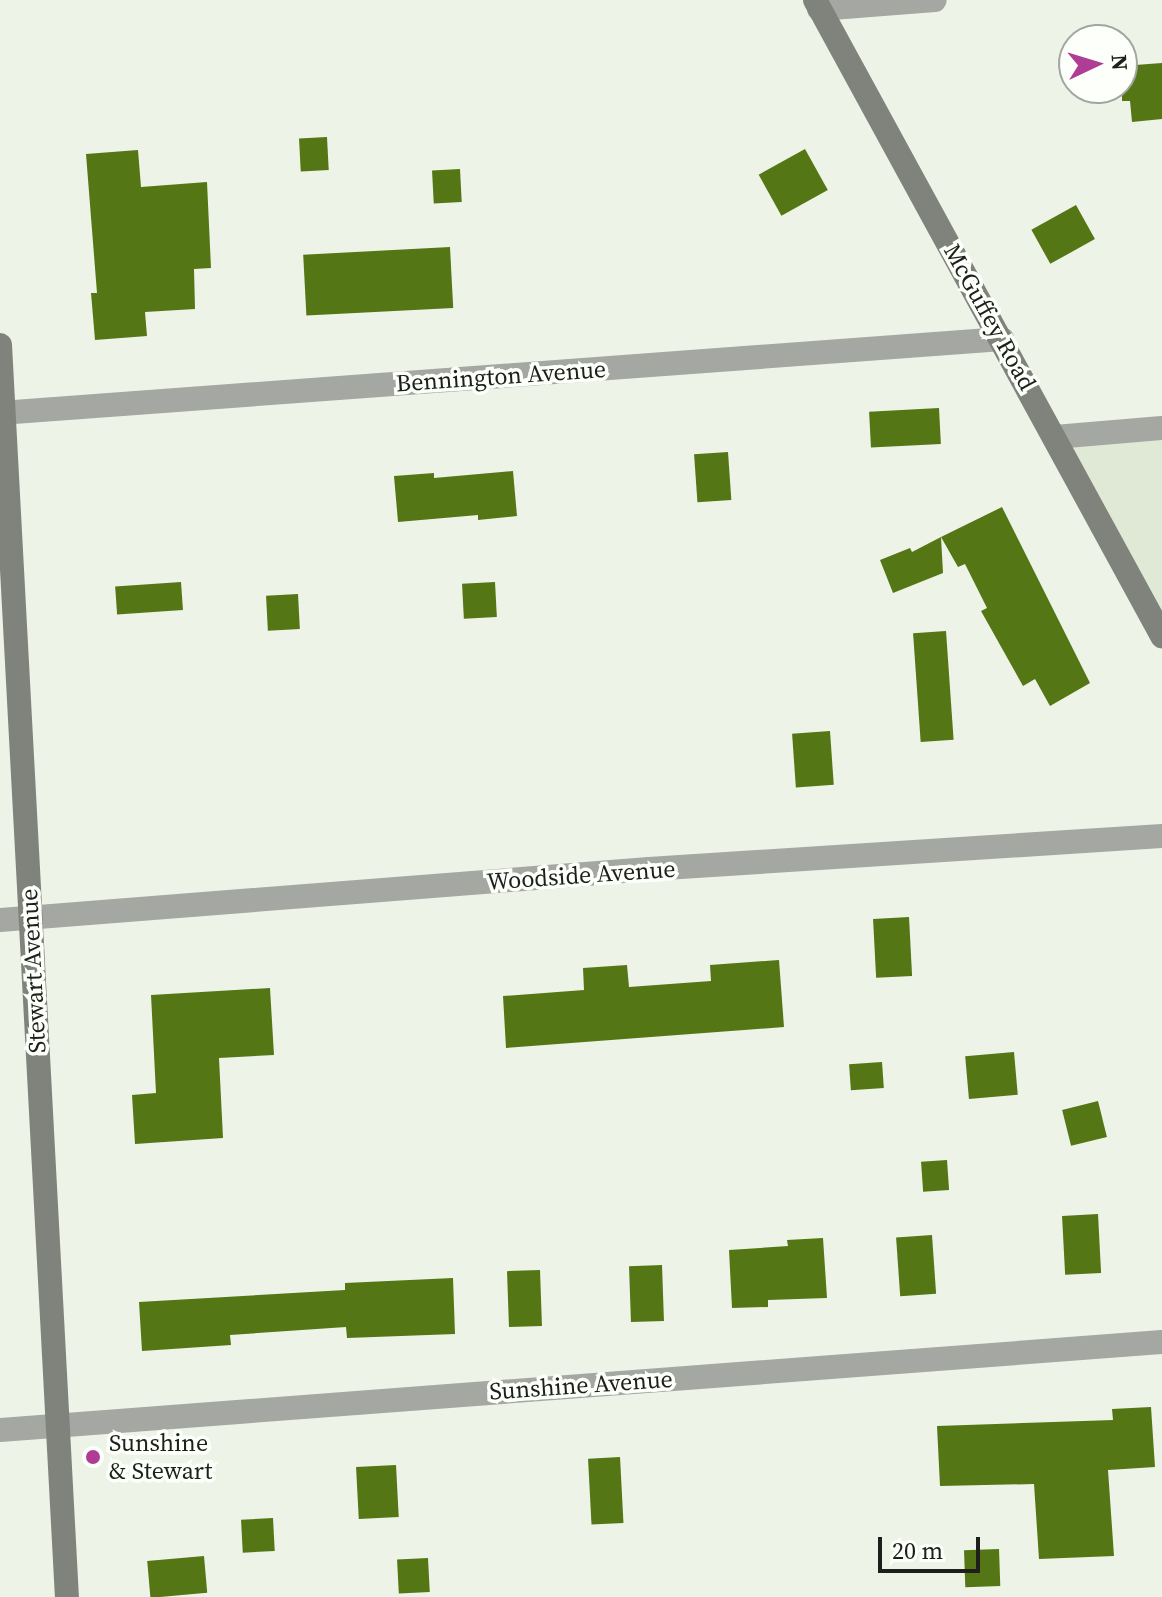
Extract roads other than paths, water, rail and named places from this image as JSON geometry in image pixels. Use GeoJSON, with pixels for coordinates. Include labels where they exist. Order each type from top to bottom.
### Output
{"type":"FeatureCollection","features":[{"type":"Feature","properties":{"kind":"street"},"geometry":{"type":"LineString","coordinates":[[817,4],[935,0]]}},
{"type":"Feature","properties":{"kind":"street","name":"McGuffey Road"},"geometry":{"type":"LineString","coordinates":[[817,4],[1162,636]]}},
{"type":"Feature","properties":{"kind":"street","name":"Bennington Avenue"},"geometry":{"type":"LineString","coordinates":[[2,412],[1002,339]]}},
{"type":"Feature","properties":{"kind":"street","name":"Stewart Avenue"},"geometry":{"type":"LineString","coordinates":[[0,345],[67,1597]]}},
{"type":"Feature","properties":{"kind":"street"},"geometry":{"type":"LineString","coordinates":[[1055,437],[1162,428]]}},
{"type":"Feature","properties":{"kind":"street","name":"Woodside Avenue"},"geometry":{"type":"LineString","coordinates":[[0,920],[649,869],[1162,836]]}},
{"type":"Feature","properties":{"kind":"street","name":"Sunshine Avenue"},"geometry":{"type":"LineString","coordinates":[[0,1430],[1162,1342]]}},
{"type":"Feature","properties":{"kind":"place","name":"Sunshine & Stewart"},"geometry":{"type":"Point","coordinates":[93,1457]}}]}
